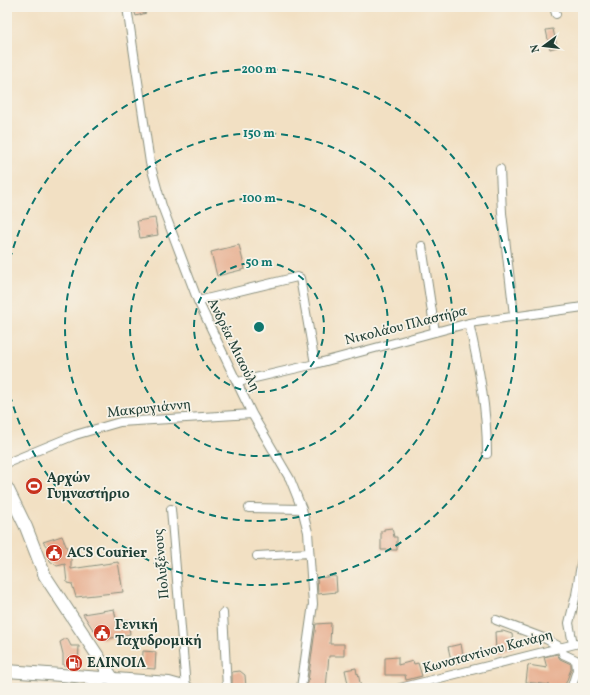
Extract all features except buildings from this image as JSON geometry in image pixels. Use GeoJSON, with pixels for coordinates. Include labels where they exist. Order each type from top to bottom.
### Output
{"type":"FeatureCollection","features":[{"type":"Feature","properties":{"kind":"street","name":"Ανδρέα Μιαούλη"},"geometry":{"type":"LineString","coordinates":[[128,7],[150,163],[162,206],[198,301],[252,414],[290,479],[302,509],[308,532],[313,604],[301,688]]}},
{"type":"Feature","properties":{"kind":"street"},"geometry":{"type":"LineString","coordinates":[[500,169],[502,213],[514,315]]}},
{"type":"Feature","properties":{"kind":"street"},"geometry":{"type":"LineString","coordinates":[[422,246],[435,332]]}},
{"type":"Feature","properties":{"kind":"street"},"geometry":{"type":"LineString","coordinates":[[198,301],[297,277],[300,278],[314,364]]}},
{"type":"Feature","properties":{"kind":"street","name":"Νικολάου Πλαστήρα"},"geometry":{"type":"LineString","coordinates":[[238,382],[314,364],[469,323],[514,315],[583,307]]}},
{"type":"Feature","properties":{"kind":"street"},"geometry":{"type":"LineString","coordinates":[[469,323],[482,384],[487,422],[488,454]]}},
{"type":"Feature","properties":{"kind":"street","name":"Μακρυγιάννη"},"geometry":{"type":"LineString","coordinates":[[7,463],[75,435],[120,422],[252,414]]}},
{"type":"Feature","properties":{"kind":"street"},"geometry":{"type":"LineString","coordinates":[[7,488],[26,527],[45,576],[100,682]]}},
{"type":"Feature","properties":{"kind":"street"},"geometry":{"type":"LineString","coordinates":[[249,508],[302,509]]}},
{"type":"Feature","properties":{"kind":"street","name":"Πολυξένους"},"geometry":{"type":"LineString","coordinates":[[171,509],[186,688]]}},
{"type":"Feature","properties":{"kind":"street"},"geometry":{"type":"LineString","coordinates":[[257,556],[309,553]]}},
{"type":"Feature","properties":{"kind":"street"},"geometry":{"type":"LineString","coordinates":[[573,644],[569,623],[576,595],[583,553]]}},
{"type":"Feature","properties":{"kind":"street"},"geometry":{"type":"LineString","coordinates":[[223,613],[226,688]]}},
{"type":"Feature","properties":{"kind":"street"},"geometry":{"type":"LineString","coordinates":[[496,620],[546,639],[560,647],[563,654],[576,660],[577,670],[572,686],[573,688]]}},
{"type":"Feature","properties":{"kind":"street","name":"Κωνσταντίνου Κανάρη"},"geometry":{"type":"LineString","coordinates":[[400,688],[583,642]]}},
{"type":"Feature","properties":{"kind":"street"},"geometry":{"type":"LineString","coordinates":[[7,671],[100,682],[168,684],[186,688]]}},
{"type":"Feature","properties":{"kind":"place","name":"Αρχών Γυμναστήριο"},"geometry":{"type":"Point","coordinates":[34,486]}},
{"type":"Feature","properties":{"kind":"place","name":"ACS Courier"},"geometry":{"type":"Point","coordinates":[54,553]}},
{"type":"Feature","properties":{"kind":"place","name":"Γενική Ταχυδρομική"},"geometry":{"type":"Point","coordinates":[102,633]}},
{"type":"Feature","properties":{"kind":"place","name":"ΕΛΙΝΟΙΛ"},"geometry":{"type":"Point","coordinates":[74,663]}}]}
